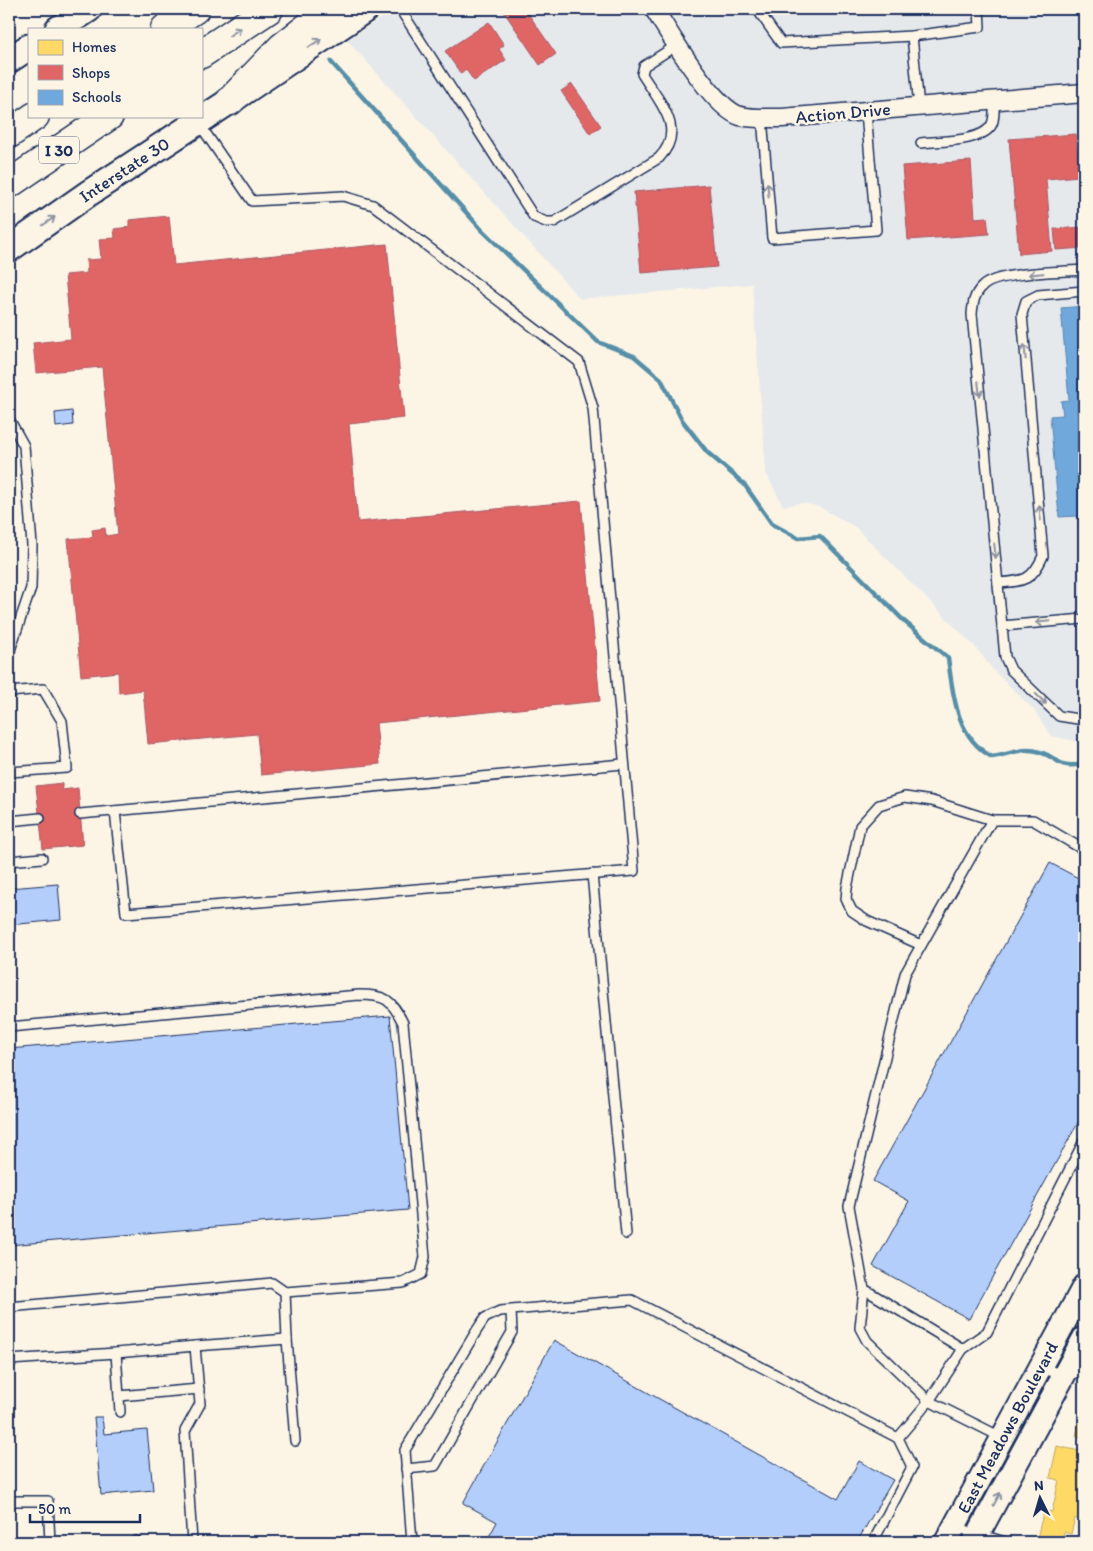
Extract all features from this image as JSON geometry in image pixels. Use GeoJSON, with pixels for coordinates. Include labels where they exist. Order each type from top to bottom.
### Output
{"type":"FeatureCollection","features":[{"type":"Feature","properties":{"kind":"highway"},"geometry":{"type":"LineString","coordinates":[[166,28],[194,9]]}},
{"type":"Feature","properties":{"kind":"highway"},"geometry":{"type":"LineString","coordinates":[[202,53],[269,9]]}},
{"type":"Feature","properties":{"kind":"highway"},"geometry":{"type":"LineString","coordinates":[[230,101],[282,47],[331,9]]}},
{"type":"Feature","properties":{"kind":"highway","name":"I 30"},"geometry":{"type":"LineString","coordinates":[[9,134],[32,118]]}},
{"type":"Feature","properties":{"kind":"highway","name":"I 30"},"geometry":{"type":"LineString","coordinates":[[9,184],[106,118]]}},
{"type":"Feature","properties":{"kind":"main road"},"geometry":{"type":"LineString","coordinates":[[60,28],[89,9]]}},
{"type":"Feature","properties":{"kind":"main road","name":"Interstate 30"},"geometry":{"type":"LineString","coordinates":[[9,249],[89,193],[366,9]]}},
{"type":"Feature","properties":{"kind":"main road"},"geometry":{"type":"LineString","coordinates":[[9,60],[28,49]]}},
{"type":"Feature","properties":{"kind":"street","name":"Action Drive"},"geometry":{"type":"LineString","coordinates":[[654,9],[696,74],[722,104],[739,116],[782,118],[1084,93]]}},
{"type":"Feature","properties":{"kind":"street","name":"East Meadows Boulevard"},"geometry":{"type":"LineString","coordinates":[[950,1535],[1084,1286]]}},
{"type":"Feature","properties":{"kind":"street","name":"East Meadows Boulevard"},"geometry":{"type":"LineString","coordinates":[[977,1538],[1074,1373],[1084,1338]]}},
{"type":"Feature","properties":{"kind":"lane"},"geometry":{"type":"LineString","coordinates":[[400,9],[534,217],[546,222],[554,222],[659,158],[667,150],[672,140],[671,122],[642,74],[642,70],[644,66],[677,44]]}},
{"type":"Feature","properties":{"kind":"lane"},"geometry":{"type":"LineString","coordinates":[[757,9],[781,43],[912,36],[980,27],[978,9]]}},
{"type":"Feature","properties":{"kind":"lane"},"geometry":{"type":"LineString","coordinates":[[912,36],[919,107]]}},
{"type":"Feature","properties":{"kind":"lane"},"geometry":{"type":"LineString","coordinates":[[921,143],[971,138],[983,134],[991,126],[994,100]]}},
{"type":"Feature","properties":{"kind":"lane"},"geometry":{"type":"LineString","coordinates":[[762,117],[772,238],[876,230],[866,112]]}},
{"type":"Feature","properties":{"kind":"lane"},"geometry":{"type":"LineString","coordinates":[[115,811],[126,913],[634,871],[623,764],[593,408],[579,362],[373,205],[343,196],[252,201],[198,122]]}},
{"type":"Feature","properties":{"kind":"lane"},"geometry":{"type":"LineString","coordinates":[[1084,270],[1000,277],[983,285],[974,298],[972,314],[1005,657],[1010,670],[1059,716],[1084,720]]}},
{"type":"Feature","properties":{"kind":"lane"},"geometry":{"type":"LineString","coordinates":[[998,582],[1022,581],[1036,572],[1043,556],[1022,314],[1026,301],[1038,295],[1084,291]]}},
{"type":"Feature","properties":{"kind":"lane"},"geometry":{"type":"LineString","coordinates":[[9,419],[24,446],[32,545],[31,588],[9,653]]}},
{"type":"Feature","properties":{"kind":"lane"},"geometry":{"type":"LineString","coordinates":[[1002,626],[1084,619]]}},
{"type":"Feature","properties":{"kind":"lane"},"geometry":{"type":"LineString","coordinates":[[9,692],[43,689],[62,721],[67,768],[9,772]]}},
{"type":"Feature","properties":{"kind":"lane"},"geometry":{"type":"LineString","coordinates":[[80,814],[623,764]]}},
{"type":"Feature","properties":{"kind":"lane"},"geometry":{"type":"LineString","coordinates":[[921,945],[852,911],[846,899],[860,826],[879,805],[905,797],[932,800],[992,820],[1033,820],[1084,850]]}},
{"type":"Feature","properties":{"kind":"lane"},"geometry":{"type":"LineString","coordinates":[[9,821],[40,818]]}},
{"type":"Feature","properties":{"kind":"lane"},"geometry":{"type":"LineString","coordinates":[[992,820],[904,974],[849,1206],[864,1289],[860,1328],[867,1341],[929,1401],[1003,1438]]}},
{"type":"Feature","properties":{"kind":"lane"},"geometry":{"type":"LineString","coordinates":[[9,861],[42,858]]}},
{"type":"Feature","properties":{"kind":"lane"},"geometry":{"type":"LineString","coordinates":[[592,874],[626,1234]]}},
{"type":"Feature","properties":{"kind":"lane"},"geometry":{"type":"LineString","coordinates":[[9,1027],[359,995],[380,995],[395,1008],[403,1023],[425,1256],[421,1274],[403,1283],[285,1292],[272,1283],[9,1307]]}},
{"type":"Feature","properties":{"kind":"lane"},"geometry":{"type":"LineString","coordinates":[[898,1438],[929,1401],[963,1349],[987,1332],[1084,1141]]}},
{"type":"Feature","properties":{"kind":"lane"},"geometry":{"type":"LineString","coordinates":[[864,1289],[963,1349]]}},
{"type":"Feature","properties":{"kind":"lane"},"geometry":{"type":"LineString","coordinates":[[285,1292],[295,1441]]}},
{"type":"Feature","properties":{"kind":"lane"},"geometry":{"type":"LineString","coordinates":[[412,1542],[405,1450],[485,1318],[511,1310],[632,1300],[898,1438],[912,1468],[873,1542]]}},
{"type":"Feature","properties":{"kind":"lane"},"geometry":{"type":"LineString","coordinates":[[406,1469],[435,1466],[512,1332],[511,1310]]}},
{"type":"Feature","properties":{"kind":"lane"},"geometry":{"type":"LineString","coordinates":[[9,1360],[288,1339]]}},
{"type":"Feature","properties":{"kind":"lane"},"geometry":{"type":"LineString","coordinates":[[192,1542],[185,1431],[200,1404],[196,1346]]}},
{"type":"Feature","properties":{"kind":"lane"},"geometry":{"type":"LineString","coordinates":[[116,1353],[120,1412]]}},
{"type":"Feature","properties":{"kind":"lane"},"geometry":{"type":"LineString","coordinates":[[1041,1369],[1074,1373]]}},
{"type":"Feature","properties":{"kind":"lane"},"geometry":{"type":"LineString","coordinates":[[119,1396],[199,1389]]}},
{"type":"Feature","properties":{"kind":"lane"},"geometry":{"type":"LineString","coordinates":[[9,1509],[10,1501],[48,1501],[50,1542]]}},
{"type":"Feature","properties":{"kind":"lane"},"geometry":{"type":"LineString","coordinates":[[950,1535],[1005,1542]]}},
{"type":"Feature","properties":{"kind":"shaded area"},"geometry":{"type":"Polygon","coordinates":[[[395,9],[1084,9],[1084,743],[1051,736],[1034,710],[993,670],[976,648],[855,527],[819,507],[803,503],[783,506],[766,473],[752,284],[580,299],[347,40],[395,9]]]}},
{"type":"Feature","properties":{"kind":"building: Homes"},"geometry":{"type":"Polygon","coordinates":[[[1084,1406],[1084,1438],[1076,1436],[1084,1406]]]}},
{"type":"Feature","properties":{"kind":"building: Homes"},"geometry":{"type":"Polygon","coordinates":[[[1057,1446],[1084,1452],[1084,1470],[1081,1484],[1084,1485],[1082,1520],[1075,1518],[1071,1534],[1064,1532],[1062,1542],[1037,1538],[1044,1510],[1052,1512],[1059,1480],[1050,1478],[1057,1446]]]}},
{"type":"Feature","properties":{"kind":"building: Shops"},"geometry":{"type":"Polygon","coordinates":[[[502,9],[525,9],[556,54],[540,65],[502,9]]]}},
{"type":"Feature","properties":{"kind":"building: Shops"},"geometry":{"type":"Polygon","coordinates":[[[489,22],[504,45],[499,49],[506,60],[474,81],[466,70],[461,74],[445,51],[489,22]]]}},
{"type":"Feature","properties":{"kind":"building: Shops"},"geometry":{"type":"Polygon","coordinates":[[[572,84],[601,126],[590,134],[561,91],[572,84]]]}},
{"type":"Feature","properties":{"kind":"building: Shops"},"geometry":{"type":"Polygon","coordinates":[[[1076,134],[1079,176],[1046,179],[1052,251],[1019,254],[1009,139],[1076,134]]]}},
{"type":"Feature","properties":{"kind":"building: Shops"},"geometry":{"type":"Polygon","coordinates":[[[971,161],[975,218],[987,217],[989,234],[908,240],[902,166],[971,161]]]}},
{"type":"Feature","properties":{"kind":"building: Shops"},"geometry":{"type":"Polygon","coordinates":[[[709,185],[717,267],[641,273],[634,192],[709,185]]]}},
{"type":"Feature","properties":{"kind":"building: Shops"},"geometry":{"type":"Polygon","coordinates":[[[169,216],[174,265],[387,244],[404,418],[349,424],[358,522],[581,501],[600,701],[376,723],[380,764],[261,775],[257,734],[148,744],[143,690],[119,693],[118,672],[81,676],[68,539],[93,537],[92,530],[105,528],[106,536],[118,534],[102,367],[36,373],[33,343],[71,339],[65,275],[87,273],[86,260],[101,259],[99,239],[115,238],[114,229],[129,227],[129,220],[169,216]]]}},
{"type":"Feature","properties":{"kind":"building: Shops"},"geometry":{"type":"Polygon","coordinates":[[[1084,227],[1084,248],[1056,250],[1054,229],[1084,227]]]}},
{"type":"Feature","properties":{"kind":"building: Shops"},"geometry":{"type":"Polygon","coordinates":[[[62,783],[62,790],[78,788],[83,845],[43,849],[36,786],[62,783]]]}},
{"type":"Feature","properties":{"kind":"building: Schools"},"geometry":{"type":"Polygon","coordinates":[[[1084,306],[1084,592],[1078,516],[1059,517],[1050,416],[1063,415],[1061,401],[1069,400],[1061,308],[1084,306]]]}},
{"type":"Feature","properties":{"kind":"building: Other"},"geometry":{"type":"Polygon","coordinates":[[[72,411],[73,425],[56,427],[55,413],[72,411]]]}},
{"type":"Feature","properties":{"kind":"building: Other"},"geometry":{"type":"Polygon","coordinates":[[[1050,863],[1084,881],[1084,1112],[969,1319],[873,1266],[909,1201],[873,1181],[1050,863]]]}},
{"type":"Feature","properties":{"kind":"building: Other"},"geometry":{"type":"Polygon","coordinates":[[[58,884],[61,920],[9,925],[9,888],[58,884]]]}},
{"type":"Feature","properties":{"kind":"building: Other"},"geometry":{"type":"Polygon","coordinates":[[[390,1016],[408,1210],[9,1245],[9,1049],[390,1016]]]}},
{"type":"Feature","properties":{"kind":"building: Other"},"geometry":{"type":"Polygon","coordinates":[[[554,1340],[838,1499],[859,1461],[893,1480],[857,1542],[486,1542],[497,1522],[463,1503],[554,1340]]]}},
{"type":"Feature","properties":{"kind":"building: Other"},"geometry":{"type":"Polygon","coordinates":[[[94,1417],[102,1417],[104,1434],[147,1430],[153,1490],[101,1495],[94,1417]]]}},
{"type":"Feature","properties":{"kind":"waterway"},"geometry":{"type":"LineString","coordinates":[[331,62],[482,230],[598,342],[634,356],[661,379],[682,420],[707,452],[744,484],[772,524],[798,538],[820,536],[905,622],[948,658],[958,714],[964,727],[980,749],[992,757],[1022,750],[1034,750],[1064,764],[1084,764]]}}]}
